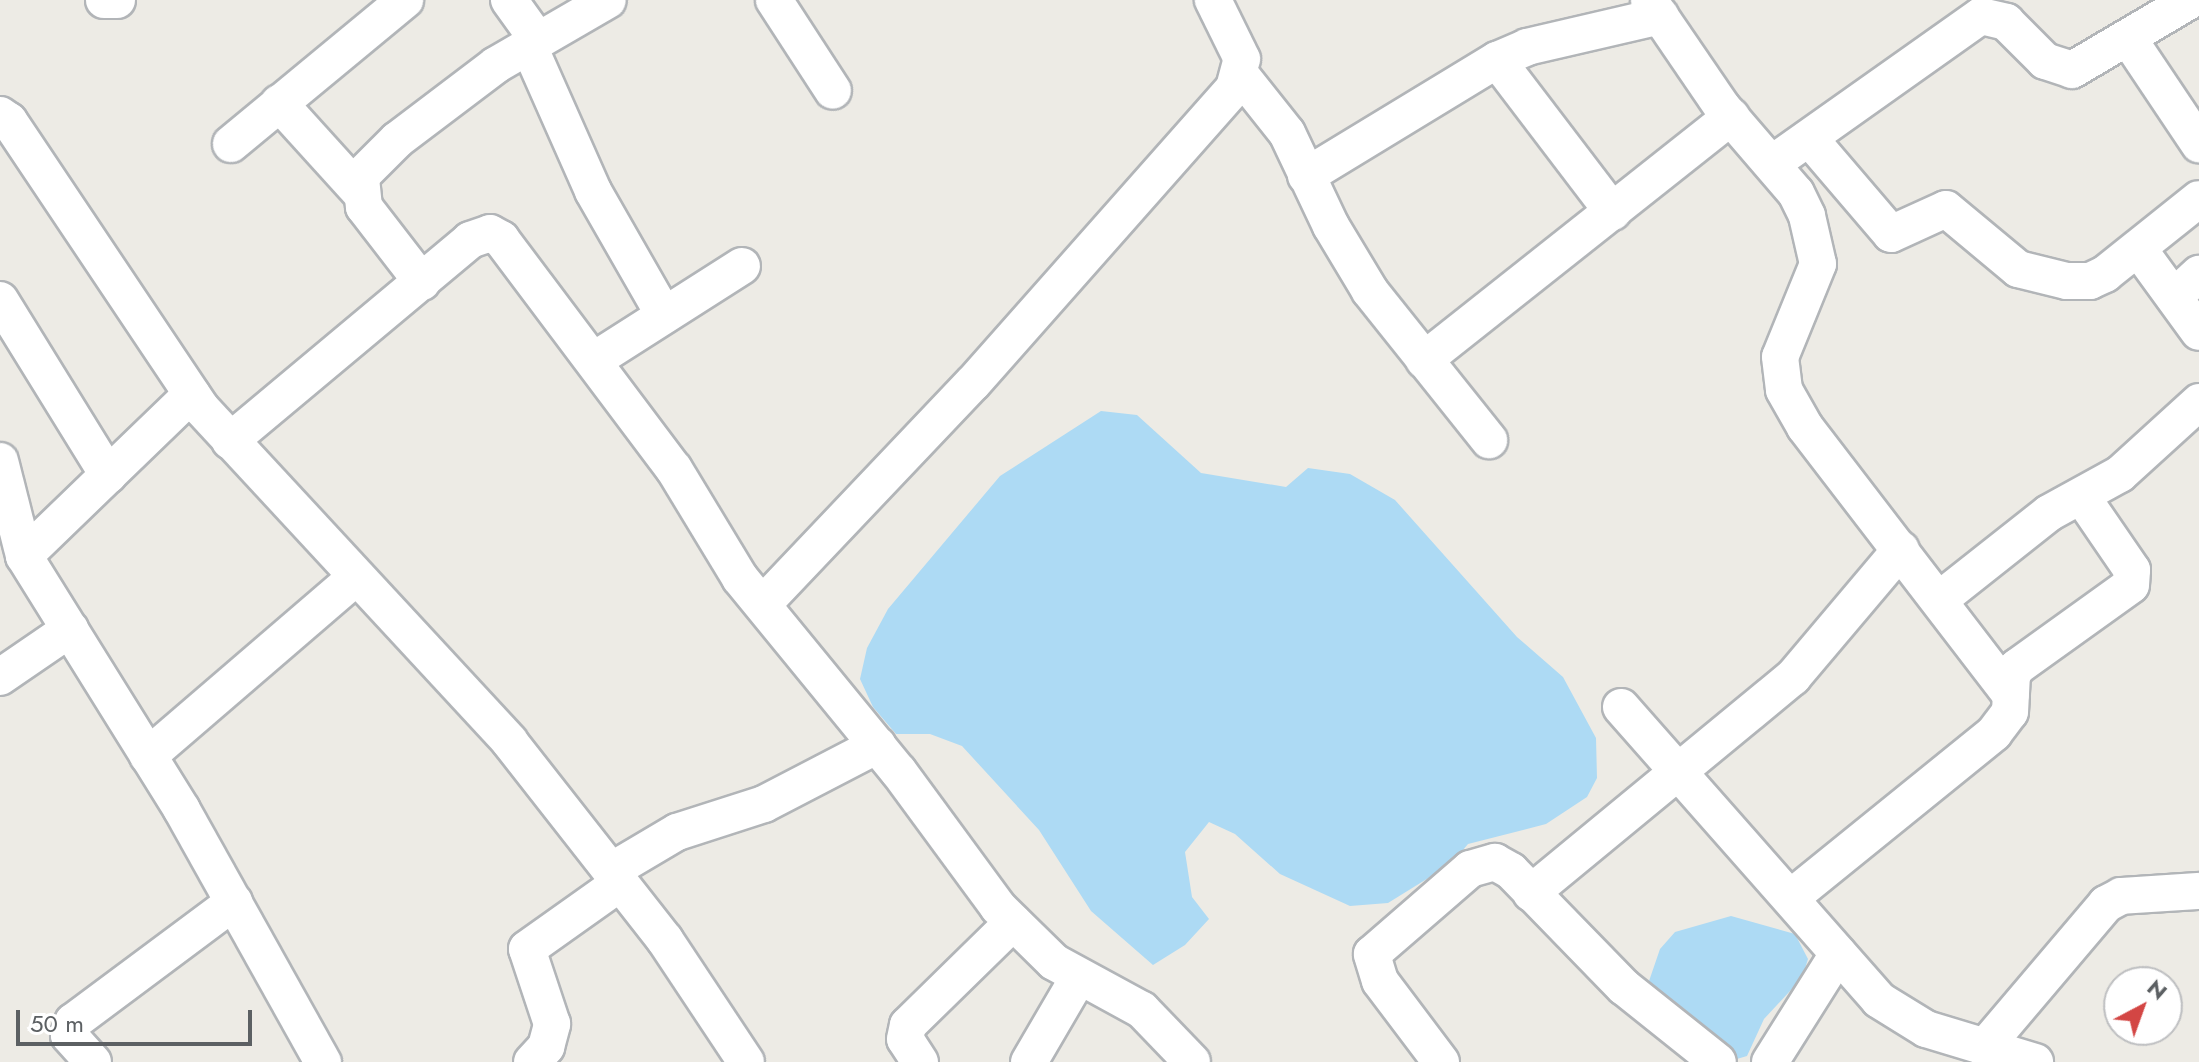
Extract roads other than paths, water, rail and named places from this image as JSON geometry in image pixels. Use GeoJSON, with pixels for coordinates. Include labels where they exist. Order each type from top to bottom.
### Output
{"type":"FeatureCollection","features":[{"type":"Feature","properties":{"kind":"street"},"geometry":{"type":"LineString","coordinates":[[104,0],[117,0]]}},
{"type":"Feature","properties":{"kind":"street"},"geometry":{"type":"LineString","coordinates":[[509,0],[533,42],[599,202],[664,315]]}},
{"type":"Feature","properties":{"kind":"street"},"geometry":{"type":"LineString","coordinates":[[358,190],[361,176],[379,155],[533,42],[608,0]]}},
{"type":"Feature","properties":{"kind":"street"},"geometry":{"type":"LineString","coordinates":[[774,0],[833,91]]}},
{"type":"Feature","properties":{"kind":"street"},"geometry":{"type":"LineString","coordinates":[[763,604],[973,383],[1219,106],[1240,74],[1242,59],[1213,0]]}},
{"type":"Feature","properties":{"kind":"street"},"geometry":{"type":"LineString","coordinates":[[1773,163],[1981,16],[2006,22],[2059,70],[2072,70],[2191,0]]}},
{"type":"Feature","properties":{"kind":"street"},"geometry":{"type":"LineString","coordinates":[[231,144],[393,4]]}},
{"type":"Feature","properties":{"kind":"street"},"geometry":{"type":"LineString","coordinates":[[1306,176],[1497,60],[1527,47],[1655,8],[1731,117],[1773,163],[1807,216],[1818,264],[1780,357],[1784,390],[1805,427],[2011,695]]}},
{"type":"Feature","properties":{"kind":"street"},"geometry":{"type":"LineString","coordinates":[[2128,38],[2199,144]]}},
{"type":"Feature","properties":{"kind":"street"},"geometry":{"type":"LineString","coordinates":[[1497,60],[1613,212]]}},
{"type":"Feature","properties":{"kind":"street"},"geometry":{"type":"LineString","coordinates":[[1240,74],[1287,133],[1306,176],[1370,291],[1489,440]]}},
{"type":"Feature","properties":{"kind":"street"},"geometry":{"type":"LineString","coordinates":[[279,103],[358,190],[364,207],[422,282]]}},
{"type":"Feature","properties":{"kind":"street"},"geometry":{"type":"LineString","coordinates":[[0,115],[9,121],[192,394],[354,579],[442,664],[665,940],[746,1062]]}},
{"type":"Feature","properties":{"kind":"street"},"geometry":{"type":"LineString","coordinates":[[1424,360],[1731,117]]}},
{"type":"Feature","properties":{"kind":"street"},"geometry":{"type":"LineString","coordinates":[[1809,138],[1891,234],[1946,209],[2018,269],[2067,281],[2090,281],[2140,251],[2199,199]]}},
{"type":"Feature","properties":{"kind":"street"},"geometry":{"type":"LineString","coordinates":[[230,441],[470,240],[490,233],[532,276],[596,359],[763,604],[878,745],[1013,922],[1078,978],[1142,1010],[1192,1062]]}},
{"type":"Feature","properties":{"kind":"street"},"geometry":{"type":"LineString","coordinates":[[2140,251],[2186,286],[2199,332]]}},
{"type":"Feature","properties":{"kind":"street"},"geometry":{"type":"LineString","coordinates":[[596,359],[742,266]]}},
{"type":"Feature","properties":{"kind":"street"},"geometry":{"type":"LineString","coordinates":[[0,300],[108,475]]}},
{"type":"Feature","properties":{"kind":"street"},"geometry":{"type":"LineString","coordinates":[[24,556],[192,394]]}},
{"type":"Feature","properties":{"kind":"street"},"geometry":{"type":"LineString","coordinates":[[1939,600],[2049,513],[2120,474],[2199,402]]}},
{"type":"Feature","properties":{"kind":"street"},"geometry":{"type":"LineString","coordinates":[[0,461],[24,556],[148,756],[323,1062]]}},
{"type":"Feature","properties":{"kind":"street"},"geometry":{"type":"LineString","coordinates":[[1793,896],[1994,733],[2010,712],[2017,667],[2121,594],[2134,578],[2082,497]]}},
{"type":"Feature","properties":{"kind":"street"},"geometry":{"type":"LineString","coordinates":[[1531,893],[1793,677],[1901,549]]}},
{"type":"Feature","properties":{"kind":"street"},"geometry":{"type":"LineString","coordinates":[[148,756],[354,579]]}},
{"type":"Feature","properties":{"kind":"street"},"geometry":{"type":"LineString","coordinates":[[0,677],[70,629]]}},
{"type":"Feature","properties":{"kind":"street"},"geometry":{"type":"LineString","coordinates":[[1621,707],[1793,896],[1879,1000],[1926,1029],[2035,1062]]}},
{"type":"Feature","properties":{"kind":"street"},"geometry":{"type":"LineString","coordinates":[[532,1062],[546,1047],[552,1024],[527,949],[615,877],[677,832],[764,804],[878,745]]}},
{"type":"Feature","properties":{"kind":"street"},"geometry":{"type":"LineString","coordinates":[[1441,1062],[1380,981],[1372,954],[1482,862],[1495,862],[1511,871],[1624,987],[1718,1062]]}},
{"type":"Feature","properties":{"kind":"street"},"geometry":{"type":"LineString","coordinates":[[1984,1048],[2106,904],[2121,896],[2199,891]]}},
{"type":"Feature","properties":{"kind":"street"},"geometry":{"type":"LineString","coordinates":[[93,1062],[69,1035],[73,1022],[234,902]]}},
{"type":"Feature","properties":{"kind":"street"},"geometry":{"type":"LineString","coordinates":[[920,1062],[905,1039],[908,1025],[1013,922]]}},
{"type":"Feature","properties":{"kind":"street"},"geometry":{"type":"LineString","coordinates":[[1770,1062],[1838,954]]}},
{"type":"Feature","properties":{"kind":"street"},"geometry":{"type":"LineString","coordinates":[[1029,1062],[1078,978]]}},
{"type":"Feature","properties":{"kind":"water"},"geometry":{"type":"Polygon","coordinates":[[[1101,411],[1137,415],[1201,473],[1286,487],[1308,468],[1350,474],[1395,500],[1517,637],[1563,677],[1596,738],[1597,778],[1587,797],[1546,824],[1468,844],[1451,864],[1388,903],[1350,906],[1280,874],[1235,834],[1209,822],[1185,852],[1192,897],[1209,919],[1185,945],[1153,965],[1091,911],[1039,830],[962,746],[930,734],[896,734],[873,707],[860,679],[867,648],[888,609],[1000,476],[1101,411]]]}},
{"type":"Feature","properties":{"kind":"water"},"geometry":{"type":"Polygon","coordinates":[[[1731,916],[1795,934],[1808,959],[1802,978],[1764,1019],[1747,1056],[1730,1061],[1648,984],[1660,949],[1675,932],[1731,916]]]}}]}
